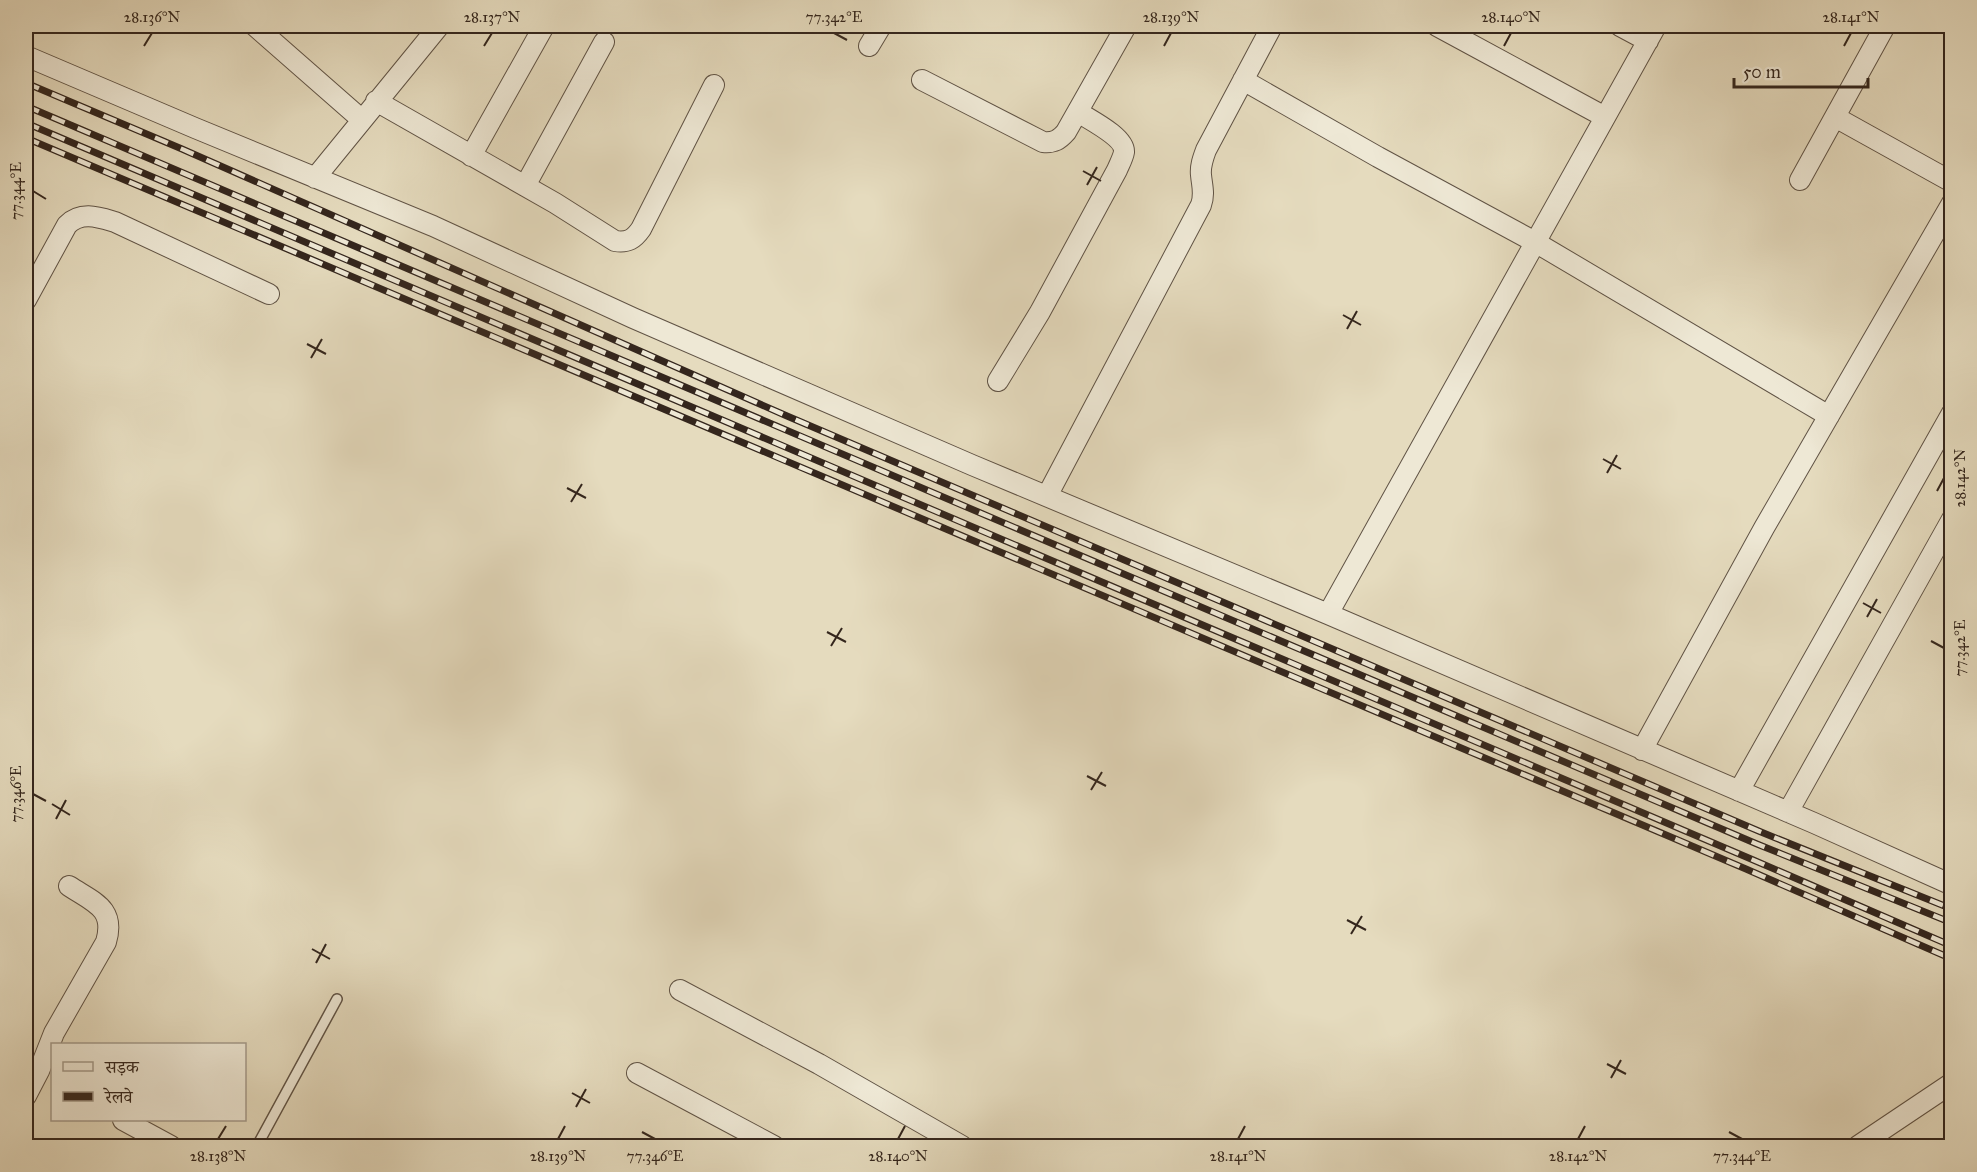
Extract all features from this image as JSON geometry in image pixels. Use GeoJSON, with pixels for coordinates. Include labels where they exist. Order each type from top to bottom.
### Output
{"type":"FeatureCollection","features":[{"type":"Feature","properties":{"kind":"street"},"geometry":{"type":"LineString","coordinates":[[255,26],[362,119]]}},
{"type":"Feature","properties":{"kind":"street"},"geometry":{"type":"LineString","coordinates":[[315,178],[439,26]]}},
{"type":"Feature","properties":{"kind":"street"},"geometry":{"type":"LineString","coordinates":[[471,156],[544,26]]}},
{"type":"Feature","properties":{"kind":"street"},"geometry":{"type":"LineString","coordinates":[[869,46],[881,26]]}},
{"type":"Feature","properties":{"kind":"street"},"geometry":{"type":"LineString","coordinates":[[922,80],[1043,142],[1053,143],[1060,139],[1078,112],[1126,26]]}},
{"type":"Feature","properties":{"kind":"street"},"geometry":{"type":"LineString","coordinates":[[1047,496],[1201,205],[1204,197],[1202,162],[1206,150],[1272,26]]}},
{"type":"Feature","properties":{"kind":"street"},"geometry":{"type":"LineString","coordinates":[[1437,26],[1605,117]]}},
{"type":"Feature","properties":{"kind":"street"},"geometry":{"type":"LineString","coordinates":[[1328,614],[1652,33],[1620,26]]}},
{"type":"Feature","properties":{"kind":"street"},"geometry":{"type":"LineString","coordinates":[[1800,180],[1885,26]]}},
{"type":"Feature","properties":{"kind":"street"},"geometry":{"type":"LineString","coordinates":[[525,186],[604,42]]}},
{"type":"Feature","properties":{"kind":"street"},"geometry":{"type":"LineString","coordinates":[[26,56],[433,226],[633,318],[1328,614],[1952,885]]}},
{"type":"Feature","properties":{"kind":"street"},"geometry":{"type":"LineString","coordinates":[[1243,80],[1378,157],[1535,242],[1829,416]]}},
{"type":"Feature","properties":{"kind":"street"},"geometry":{"type":"LineString","coordinates":[[376,101],[525,186],[615,241],[624,243],[631,240],[641,229],[714,85]]}},
{"type":"Feature","properties":{"kind":"street"},"geometry":{"type":"LineString","coordinates":[[998,381],[1040,312],[1117,170],[1124,151],[1116,137],[1078,112]]}},
{"type":"Feature","properties":{"kind":"street"},"geometry":{"type":"LineString","coordinates":[[1834,117],[1952,182]]}},
{"type":"Feature","properties":{"kind":"street"},"geometry":{"type":"LineString","coordinates":[[1642,750],[1764,528],[1952,203]]}},
{"type":"Feature","properties":{"kind":"street"},"geometry":{"type":"LineString","coordinates":[[26,300],[67,225],[73,220],[91,216],[115,222],[268,294]]}},
{"type":"Feature","properties":{"kind":"street"},"geometry":{"type":"LineString","coordinates":[[1739,791],[1952,413]]}},
{"type":"Feature","properties":{"kind":"street"},"geometry":{"type":"LineString","coordinates":[[1788,812],[1952,519]]}},
{"type":"Feature","properties":{"kind":"street"},"geometry":{"type":"LineString","coordinates":[[52,1043],[54,1033],[106,942],[109,932],[107,918],[102,907],[69,886]]}},
{"type":"Feature","properties":{"kind":"street"},"geometry":{"type":"LineString","coordinates":[[680,990],[819,1064],[962,1146]]}},
{"type":"Feature","properties":{"kind":"street"},"geometry":{"type":"LineString","coordinates":[[26,1096],[46,1075],[51,1049]]}},
{"type":"Feature","properties":{"kind":"street"},"geometry":{"type":"LineString","coordinates":[[637,1073],[774,1146]]}},
{"type":"Feature","properties":{"kind":"street"},"geometry":{"type":"LineString","coordinates":[[1858,1146],[1952,1083]]}},
{"type":"Feature","properties":{"kind":"street"},"geometry":{"type":"LineString","coordinates":[[127,1121],[171,1146]]}},
{"type":"Feature","properties":{"kind":"lane"},"geometry":{"type":"LineString","coordinates":[[257,1146],[337,999]]}},
{"type":"Feature","properties":{"kind":"railway"},"geometry":{"type":"LineString","coordinates":[[26,83],[182,149],[787,416],[1761,832],[1952,909]]}},
{"type":"Feature","properties":{"kind":"railway"},"geometry":{"type":"LineString","coordinates":[[26,106],[1757,844],[1952,923]]}},
{"type":"Feature","properties":{"kind":"railway"},"geometry":{"type":"LineString","coordinates":[[26,123],[1952,946]]}},
{"type":"Feature","properties":{"kind":"railway"},"geometry":{"type":"LineString","coordinates":[[26,138],[1746,869],[1952,959]]}}]}
